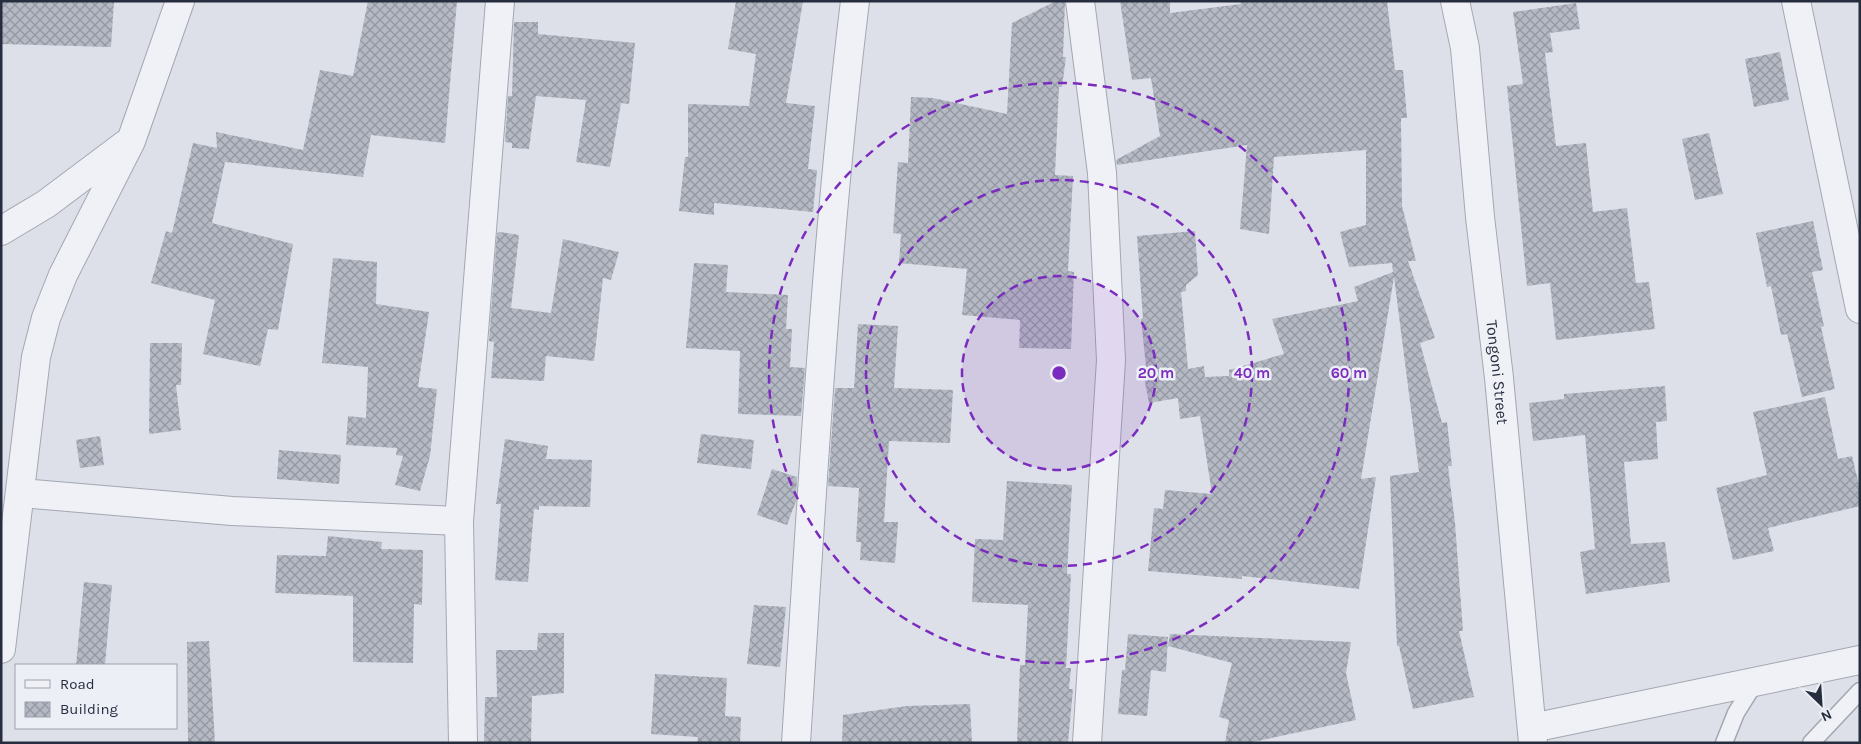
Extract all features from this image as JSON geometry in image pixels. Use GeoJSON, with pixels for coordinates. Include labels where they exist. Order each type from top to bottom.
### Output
{"type":"FeatureCollection","features":[{"type":"Feature","properties":{"kind":"street"},"geometry":{"type":"LineString","coordinates":[[1,649],[8,544],[21,493],[36,357],[46,318],[64,275],[131,141],[180,1]]}},
{"type":"Feature","properties":{"kind":"street"},"geometry":{"type":"LineString","coordinates":[[463,743],[459,520],[500,1]]}},
{"type":"Feature","properties":{"kind":"street"},"geometry":{"type":"LineString","coordinates":[[796,743],[817,416],[838,141],[855,1]]}},
{"type":"Feature","properties":{"kind":"street"},"geometry":{"type":"LineString","coordinates":[[1080,1],[1102,173],[1111,360],[1087,743]]}},
{"type":"Feature","properties":{"kind":"street","name":"Tongoni Street"},"geometry":{"type":"LineString","coordinates":[[1455,1],[1465,48],[1480,217],[1499,378],[1532,735]]}},
{"type":"Feature","properties":{"kind":"street"},"geometry":{"type":"LineString","coordinates":[[1796,1],[1860,309]]}},
{"type":"Feature","properties":{"kind":"street"},"geometry":{"type":"LineString","coordinates":[[1,231],[46,204],[131,141]]}},
{"type":"Feature","properties":{"kind":"street"},"geometry":{"type":"LineString","coordinates":[[21,493],[232,511],[459,520]]}},
{"type":"Feature","properties":{"kind":"street"},"geometry":{"type":"LineString","coordinates":[[1532,735],[1757,680],[1860,660]]}},
{"type":"Feature","properties":{"kind":"lane"},"geometry":{"type":"LineString","coordinates":[[1724,743],[1736,713],[1757,680]]}},
{"type":"Feature","properties":{"kind":"lane"},"geometry":{"type":"LineString","coordinates":[[1811,743],[1860,691]]}},
{"type":"Feature","properties":{"kind":"building"},"geometry":{"type":"Polygon","coordinates":[[[1,1],[114,1],[111,47],[1,44],[1,1]]]}},
{"type":"Feature","properties":{"kind":"building"},"geometry":{"type":"Polygon","coordinates":[[[368,1],[457,1],[445,143],[371,135],[363,177],[225,162],[212,223],[293,244],[278,330],[268,329],[260,366],[203,354],[215,300],[151,283],[166,231],[172,233],[193,143],[217,148],[216,132],[303,150],[320,70],[353,76],[368,1]]]}},
{"type":"Feature","properties":{"kind":"building"},"geometry":{"type":"Polygon","coordinates":[[[736,1],[803,1],[786,103],[815,106],[808,169],[817,170],[813,212],[714,203],[714,215],[679,211],[685,157],[688,157],[688,104],[749,106],[756,54],[728,49],[736,1]]]}},
{"type":"Feature","properties":{"kind":"building"},"geometry":{"type":"Polygon","coordinates":[[[1056,1],[1065,1],[1063,57],[1066,57],[1062,87],[1059,87],[1055,175],[1073,176],[1068,271],[1074,272],[1071,349],[1019,348],[1020,320],[962,315],[967,269],[899,263],[901,234],[893,233],[898,162],[908,163],[911,97],[933,98],[1007,114],[1012,23],[1056,1]]]}},
{"type":"Feature","properties":{"kind":"building"},"geometry":{"type":"Polygon","coordinates":[[[1120,1],[1170,1],[1170,13],[1241,4],[1240,1],[1387,1],[1395,70],[1403,70],[1407,118],[1401,118],[1402,206],[1416,261],[1408,261],[1435,338],[1420,343],[1442,423],[1447,422],[1452,466],[1448,466],[1455,523],[1463,631],[1459,631],[1474,697],[1413,709],[1399,646],[1397,646],[1390,476],[1419,472],[1394,277],[1361,479],[1376,477],[1359,589],[1242,576],[1242,579],[1148,571],[1154,508],[1163,509],[1165,490],[1212,494],[1200,416],[1180,419],[1178,398],[1149,403],[1144,377],[1147,376],[1141,319],[1143,318],[1137,236],[1195,231],[1198,275],[1186,285],[1186,291],[1181,292],[1188,369],[1204,366],[1205,377],[1229,376],[1229,370],[1284,354],[1272,319],[1358,301],[1354,287],[1393,272],[1392,263],[1349,267],[1340,232],[1366,225],[1366,150],[1274,157],[1269,234],[1240,229],[1247,145],[1117,165],[1116,160],[1160,136],[1151,78],[1132,80],[1120,1]]]}},
{"type":"Feature","properties":{"kind":"building"},"geometry":{"type":"Polygon","coordinates":[[[1576,3],[1580,29],[1550,33],[1553,52],[1545,53],[1556,146],[1586,143],[1593,212],[1627,208],[1636,283],[1649,282],[1655,329],[1556,340],[1550,283],[1527,286],[1507,86],[1523,84],[1513,12],[1576,3]]]}},
{"type":"Feature","properties":{"kind":"building"},"geometry":{"type":"Polygon","coordinates":[[[514,22],[538,22],[538,34],[635,43],[629,104],[621,103],[610,167],[576,162],[586,100],[536,96],[529,149],[512,148],[512,143],[505,142],[508,96],[512,96],[514,22]]]}},
{"type":"Feature","properties":{"kind":"building"},"geometry":{"type":"Polygon","coordinates":[[[1780,52],[1789,100],[1754,107],[1745,59],[1780,52]]]}},
{"type":"Feature","properties":{"kind":"building"},"geometry":{"type":"Polygon","coordinates":[[[1709,133],[1723,194],[1695,200],[1682,139],[1709,133]]]}},
{"type":"Feature","properties":{"kind":"building"},"geometry":{"type":"Polygon","coordinates":[[[1813,221],[1823,270],[1812,272],[1824,326],[1821,327],[1835,389],[1802,397],[1787,334],[1781,335],[1771,286],[1767,287],[1756,233],[1813,221]]]}},
{"type":"Feature","properties":{"kind":"building"},"geometry":{"type":"Polygon","coordinates":[[[497,233],[519,235],[511,308],[551,313],[563,239],[619,252],[611,280],[603,278],[594,361],[546,356],[544,381],[491,378],[494,342],[489,341],[497,233]]]}},
{"type":"Feature","properties":{"kind":"building"},"geometry":{"type":"Polygon","coordinates":[[[333,258],[377,262],[376,304],[429,312],[418,387],[437,389],[430,456],[420,491],[395,485],[403,456],[396,455],[397,448],[346,445],[348,416],[366,418],[368,367],[322,363],[333,258]]]}},
{"type":"Feature","properties":{"kind":"building"},"geometry":{"type":"Polygon","coordinates":[[[694,263],[728,265],[726,292],[788,295],[786,329],[792,329],[790,367],[805,368],[801,416],[738,414],[740,351],[686,348],[694,263]]]}},
{"type":"Feature","properties":{"kind":"building"},"geometry":{"type":"Polygon","coordinates":[[[858,324],[898,326],[894,388],[953,390],[950,443],[889,441],[884,522],[898,522],[895,563],[860,560],[861,542],[856,542],[859,488],[828,486],[835,388],[854,388],[858,324]]]}},
{"type":"Feature","properties":{"kind":"building"},"geometry":{"type":"Polygon","coordinates":[[[150,343],[182,343],[181,385],[176,385],[181,430],[149,434],[150,343]]]}},
{"type":"Feature","properties":{"kind":"building"},"geometry":{"type":"Polygon","coordinates":[[[1665,386],[1667,421],[1656,422],[1658,459],[1624,462],[1631,544],[1665,542],[1670,582],[1586,594],[1580,552],[1595,549],[1585,435],[1533,441],[1529,403],[1564,399],[1564,394],[1665,386]]]}},
{"type":"Feature","properties":{"kind":"building"},"geometry":{"type":"Polygon","coordinates":[[[1825,397],[1838,459],[1852,456],[1860,489],[1860,506],[1768,528],[1774,551],[1733,560],[1716,488],[1767,475],[1753,412],[1825,397]]]}},
{"type":"Feature","properties":{"kind":"building"},"geometry":{"type":"Polygon","coordinates":[[[701,434],[754,440],[751,469],[697,463],[701,434]]]}},
{"type":"Feature","properties":{"kind":"building"},"geometry":{"type":"Polygon","coordinates":[[[100,436],[104,465],[80,468],[76,440],[100,436]]]}},
{"type":"Feature","properties":{"kind":"building"},"geometry":{"type":"Polygon","coordinates":[[[505,439],[548,446],[546,459],[592,460],[590,507],[539,506],[539,510],[534,509],[528,582],[495,580],[501,504],[496,504],[505,439]]]}},
{"type":"Feature","properties":{"kind":"building"},"geometry":{"type":"Polygon","coordinates":[[[279,450],[341,455],[339,484],[277,479],[279,450]]]}},
{"type":"Feature","properties":{"kind":"building"},"geometry":{"type":"Polygon","coordinates":[[[772,469],[797,477],[796,501],[787,525],[757,515],[772,469]]]}},
{"type":"Feature","properties":{"kind":"building"},"geometry":{"type":"Polygon","coordinates":[[[1007,481],[1072,485],[1067,574],[1071,574],[1066,668],[1071,668],[1069,689],[1073,689],[1068,743],[1017,743],[1020,665],[1025,665],[1028,605],[972,602],[975,539],[1003,540],[1007,481]]]}},
{"type":"Feature","properties":{"kind":"building"},"geometry":{"type":"Polygon","coordinates":[[[328,536],[382,542],[381,549],[423,550],[422,605],[414,604],[413,663],[353,662],[353,596],[275,593],[277,555],[326,556],[328,536]]]}},
{"type":"Feature","properties":{"kind":"building"},"geometry":{"type":"Polygon","coordinates":[[[84,582],[112,585],[105,664],[76,664],[84,582]]]}},
{"type":"Feature","properties":{"kind":"building"},"geometry":{"type":"Polygon","coordinates":[[[754,605],[786,607],[780,667],[747,664],[754,605]]]}},
{"type":"Feature","properties":{"kind":"building"},"geometry":{"type":"Polygon","coordinates":[[[538,633],[564,633],[564,693],[532,696],[531,743],[484,743],[485,697],[497,697],[496,650],[537,650],[538,633]]]}},
{"type":"Feature","properties":{"kind":"building"},"geometry":{"type":"Polygon","coordinates":[[[1128,634],[1168,637],[1166,672],[1151,670],[1147,716],[1118,714],[1128,634]]]}},
{"type":"Feature","properties":{"kind":"building"},"geometry":{"type":"Polygon","coordinates":[[[1170,634],[1351,642],[1346,673],[1356,720],[1248,743],[1225,743],[1229,720],[1219,717],[1232,663],[1168,646],[1170,634]]]}},
{"type":"Feature","properties":{"kind":"building"},"geometry":{"type":"Polygon","coordinates":[[[209,641],[215,743],[188,743],[187,642],[209,641]]]}},
{"type":"Feature","properties":{"kind":"building"},"geometry":{"type":"Polygon","coordinates":[[[655,674],[727,678],[725,716],[741,717],[740,743],[697,743],[698,737],[651,734],[655,674]]]}},
{"type":"Feature","properties":{"kind":"building"},"geometry":{"type":"Polygon","coordinates":[[[970,704],[972,743],[842,743],[843,715],[907,706],[970,704]]]}}]}
